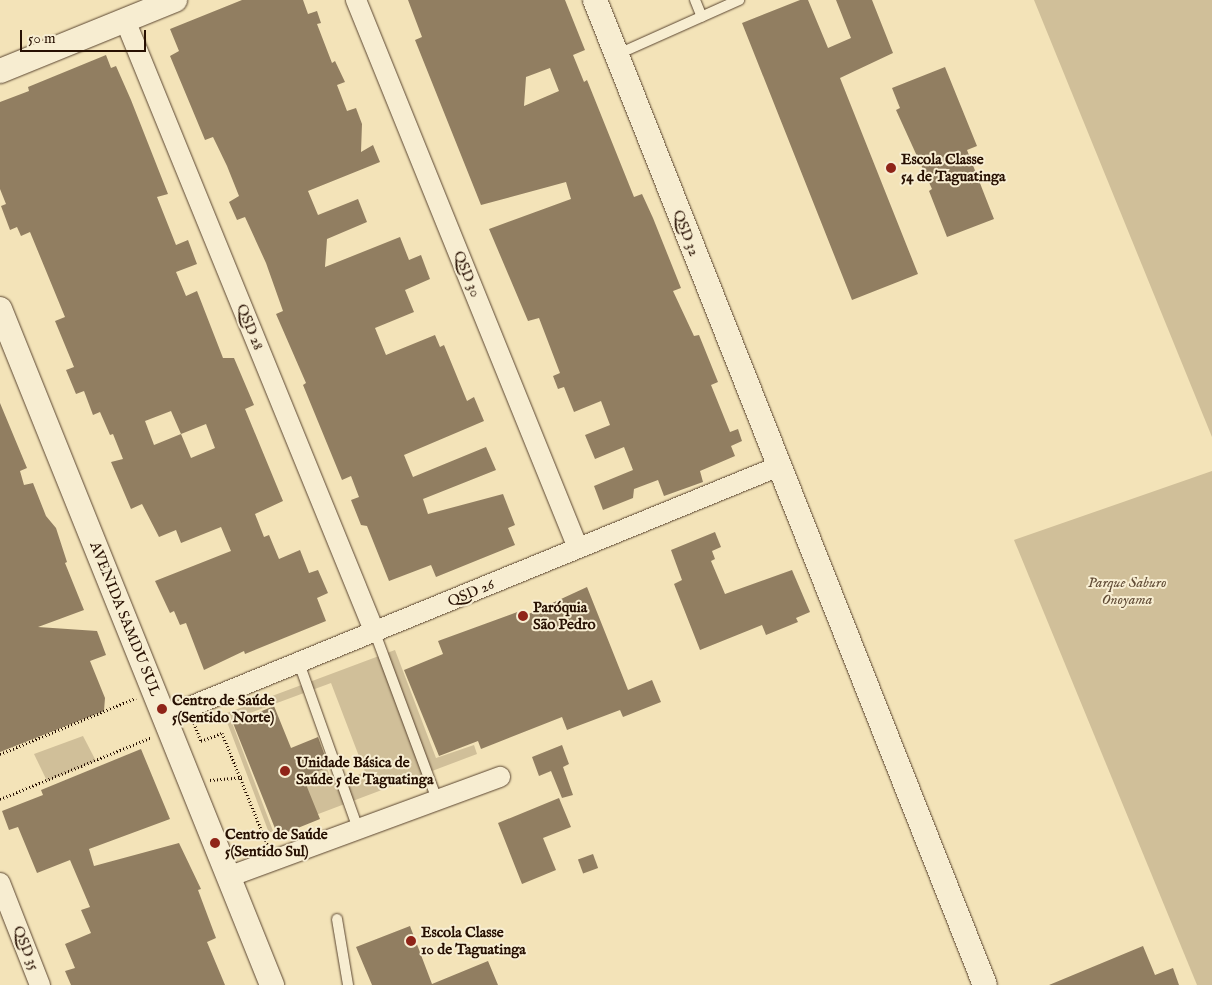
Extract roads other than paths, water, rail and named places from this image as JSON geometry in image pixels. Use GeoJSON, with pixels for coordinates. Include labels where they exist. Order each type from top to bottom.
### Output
{"type":"FeatureCollection","features":[{"type":"Feature","properties":{"kind":"street"},"geometry":{"type":"LineString","coordinates":[[0,71],[175,0]]}},
{"type":"Feature","properties":{"kind":"street","name":"QSD 30"},"geometry":{"type":"LineString","coordinates":[[356,0],[578,548]]}},
{"type":"Feature","properties":{"kind":"street","name":"QSD 32"},"geometry":{"type":"LineString","coordinates":[[595,0],[777,467],[985,985]]}},
{"type":"Feature","properties":{"kind":"street","name":"QSD 28"},"geometry":{"type":"LineString","coordinates":[[125,20],[375,633]]}},
{"type":"Feature","properties":{"kind":"street","name":"AVENIDA SAMDU SUL"},"geometry":{"type":"LineString","coordinates":[[0,310],[272,985]]}},
{"type":"Feature","properties":{"kind":"street","name":"QSD 26"},"geometry":{"type":"LineString","coordinates":[[167,724],[299,663],[777,467]]}},
{"type":"Feature","properties":{"kind":"street"},"geometry":{"type":"LineString","coordinates":[[228,877],[500,777]]}},
{"type":"Feature","properties":{"kind":"street","name":"QSD 35"},"geometry":{"type":"LineString","coordinates":[[0,883],[40,985]]}},
{"type":"Feature","properties":{"kind":"lane"},"geometry":{"type":"LineString","coordinates":[[695,0],[702,17]]}},
{"type":"Feature","properties":{"kind":"lane"},"geometry":{"type":"LineString","coordinates":[[616,55],[739,0]]}},
{"type":"Feature","properties":{"kind":"lane"},"geometry":{"type":"LineString","coordinates":[[375,633],[437,800]]}},
{"type":"Feature","properties":{"kind":"lane"},"geometry":{"type":"LineString","coordinates":[[299,663],[358,829]]}},
{"type":"Feature","properties":{"kind":"lane"},"geometry":{"type":"LineString","coordinates":[[337,918],[348,985]]}},
{"type":"Feature","properties":{"kind":"place","name":"Escola Classe 54 de Taguatinga"},"geometry":{"type":"Point","coordinates":[891,168]}},
{"type":"Feature","properties":{"kind":"place","name":"Paróquia São Pedro"},"geometry":{"type":"Point","coordinates":[523,616]}},
{"type":"Feature","properties":{"kind":"place","name":"Centro de Saúde 5(Sentido Norte)"},"geometry":{"type":"Point","coordinates":[162,709]}},
{"type":"Feature","properties":{"kind":"place","name":"Unidade Básica de Saúde 5 de Taguatinga"},"geometry":{"type":"Point","coordinates":[285,771]}},
{"type":"Feature","properties":{"kind":"place","name":"Centro de Saúde 5(Sentido Sul)"},"geometry":{"type":"Point","coordinates":[215,843]}},
{"type":"Feature","properties":{"kind":"place","name":"Escola Classe 10 de Taguatinga"},"geometry":{"type":"Point","coordinates":[411,941]}},
{"type":"Feature","properties":{"kind":"park label","name":"Parque Saburo Onoyama"},"geometry":{"type":"Point","coordinates":[1127,590]}}]}
